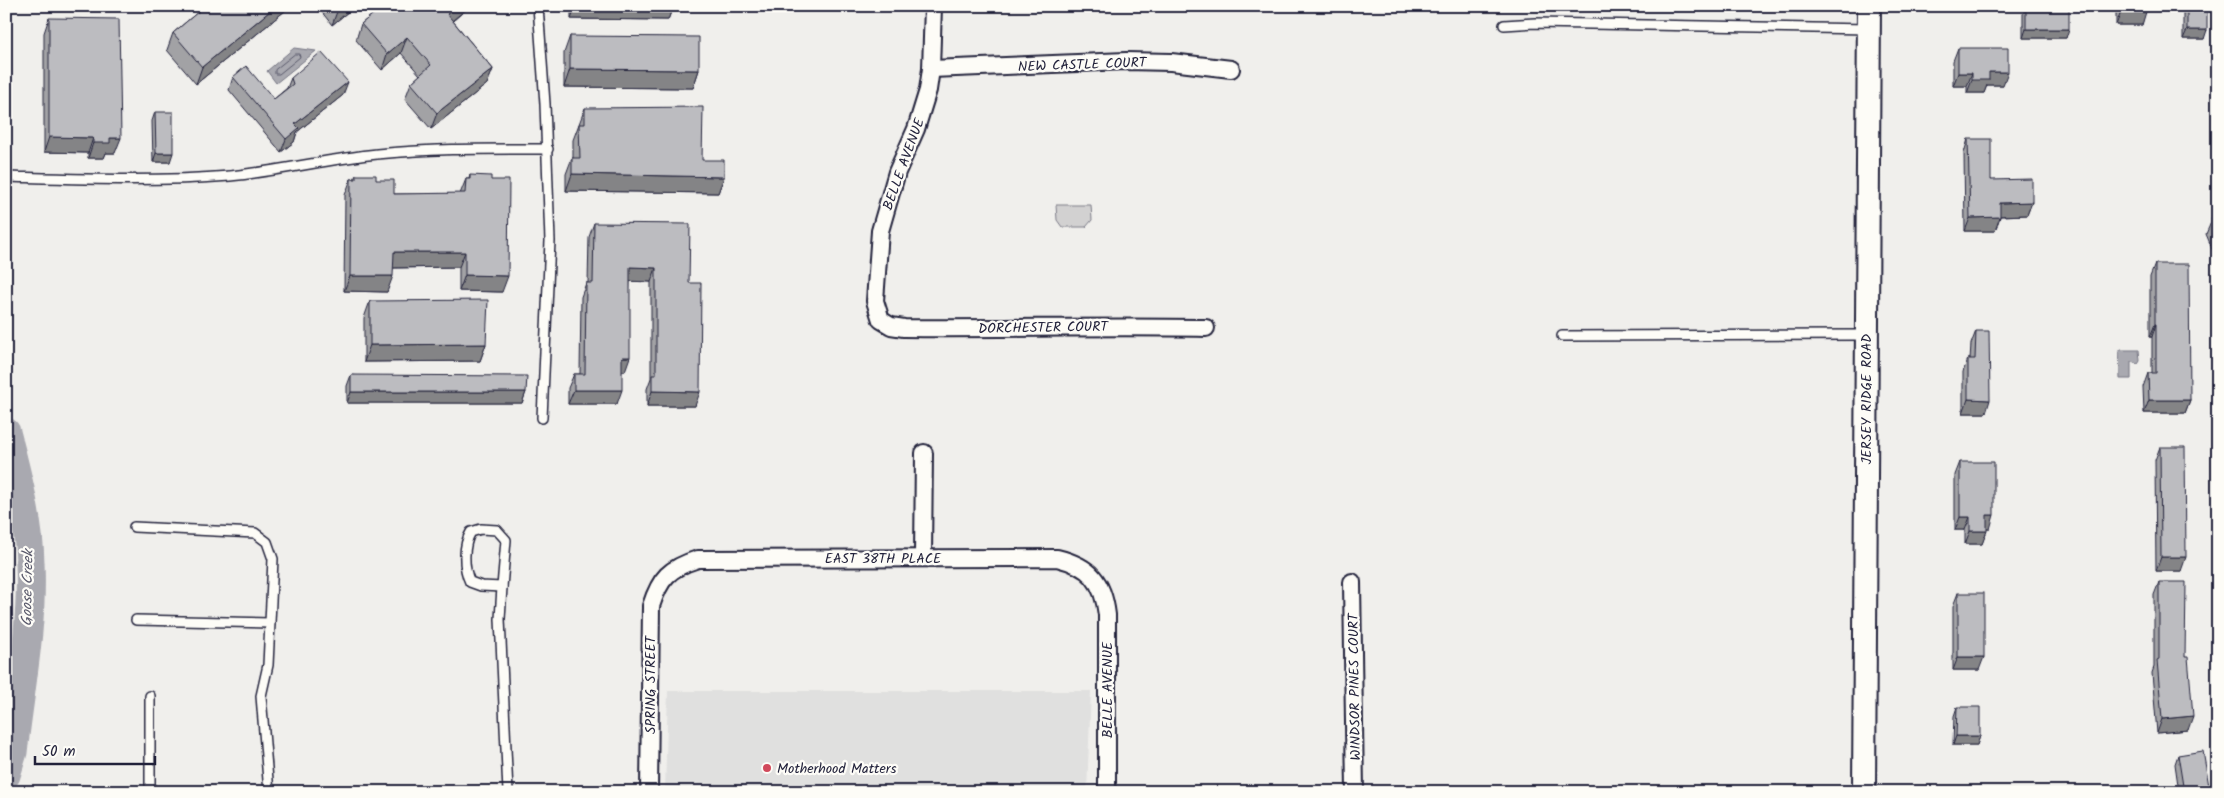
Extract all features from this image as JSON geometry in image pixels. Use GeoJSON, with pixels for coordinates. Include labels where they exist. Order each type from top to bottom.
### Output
{"type":"FeatureCollection","features":[{"type":"Feature","properties":{"kind":"main road","name":"JERSEY RIDGE ROAD"},"geometry":{"type":"LineString","coordinates":[[1864,792],[1869,6]]}},
{"type":"Feature","properties":{"kind":"street","name":"BELLE AVENUE"},"geometry":{"type":"LineString","coordinates":[[881,320],[875,301],[880,231],[897,172],[923,109],[931,69],[933,6]]}},
{"type":"Feature","properties":{"kind":"street","name":"NEW CASTLE COURT"},"geometry":{"type":"LineString","coordinates":[[931,69],[1126,61],[1171,62],[1231,69]]}},
{"type":"Feature","properties":{"kind":"street","name":"DORCHESTER COURT"},"geometry":{"type":"LineString","coordinates":[[881,320],[891,326],[904,328],[1002,329],[1122,326],[1206,328]]}},
{"type":"Feature","properties":{"kind":"street"},"geometry":{"type":"LineString","coordinates":[[923,557],[924,453]]}},
{"type":"Feature","properties":{"kind":"street","name":"EAST 38TH PLACE"},"geometry":{"type":"LineString","coordinates":[[661,581],[671,570],[698,559],[1057,558],[1072,562],[1096,578],[1101,588]]}},
{"type":"Feature","properties":{"kind":"street","name":"SPRING STREET"},"geometry":{"type":"LineString","coordinates":[[650,792],[650,621],[651,606],[661,581]]}},
{"type":"Feature","properties":{"kind":"street","name":"WINDSOR PINES COURT"},"geometry":{"type":"LineString","coordinates":[[1352,582],[1355,792]]}},
{"type":"Feature","properties":{"kind":"street","name":"BELLE AVENUE"},"geometry":{"type":"LineString","coordinates":[[1101,588],[1107,615],[1107,792]]}},
{"type":"Feature","properties":{"kind":"lane"},"geometry":{"type":"LineString","coordinates":[[538,6],[548,149],[550,241],[542,418]]}},
{"type":"Feature","properties":{"kind":"lane"},"geometry":{"type":"LineString","coordinates":[[1504,24],[1868,29]]}},
{"type":"Feature","properties":{"kind":"lane"},"geometry":{"type":"LineString","coordinates":[[6,177],[140,178],[228,176],[286,170],[376,154],[447,150],[548,149]]}},
{"type":"Feature","properties":{"kind":"lane"},"geometry":{"type":"LineString","coordinates":[[1562,336],[1866,335]]}},
{"type":"Feature","properties":{"kind":"lane"},"geometry":{"type":"LineString","coordinates":[[134,527],[254,533],[267,542],[273,559],[268,665],[261,696],[269,792]]}},
{"type":"Feature","properties":{"kind":"lane"},"geometry":{"type":"LineString","coordinates":[[502,587],[481,586],[470,582],[466,574],[466,541],[471,532],[481,529],[497,530],[506,540],[500,619],[508,792]]}},
{"type":"Feature","properties":{"kind":"lane"},"geometry":{"type":"LineString","coordinates":[[136,620],[270,623]]}},
{"type":"Feature","properties":{"kind":"lane"},"geometry":{"type":"LineString","coordinates":[[150,696],[150,792]]}},
{"type":"Feature","properties":{"kind":"shaded area"},"geometry":{"type":"Polygon","coordinates":[[[1056,205],[1091,205],[1092,220],[1086,227],[1062,227],[1057,220],[1056,205]]]}},
{"type":"Feature","properties":{"kind":"shaded area"},"geometry":{"type":"Polygon","coordinates":[[[668,691],[1091,691],[1087,792],[665,792],[668,691]]]}},
{"type":"Feature","properties":{"kind":"water"},"geometry":{"type":"Polygon","coordinates":[[[294,48],[316,51],[276,83],[267,71],[294,48]]]}},
{"type":"Feature","properties":{"kind":"water"},"geometry":{"type":"Polygon","coordinates":[[[2119,350],[2139,350],[2140,361],[2138,364],[2131,362],[2131,379],[2120,379],[2119,350]]]}},
{"type":"Feature","properties":{"kind":"building"},"geometry":{"type":"Polygon","coordinates":[[[205,6],[276,6],[202,67],[173,33],[205,6]]]}},
{"type":"Feature","properties":{"kind":"building"},"geometry":{"type":"Polygon","coordinates":[[[383,6],[457,6],[447,14],[493,69],[437,113],[411,83],[431,65],[407,37],[387,54],[361,24],[383,6]]]}},
{"type":"Feature","properties":{"kind":"building"},"geometry":{"type":"Polygon","coordinates":[[[2026,6],[2069,6],[2069,29],[2026,29],[2026,6]]]}},
{"type":"Feature","properties":{"kind":"building"},"geometry":{"type":"Polygon","coordinates":[[[2121,6],[2146,6],[2146,12],[2121,12],[2121,6]]]}},
{"type":"Feature","properties":{"kind":"building"},"geometry":{"type":"Polygon","coordinates":[[[2187,6],[2207,6],[2207,30],[2187,30],[2187,6]]]}},
{"type":"Feature","properties":{"kind":"building"},"geometry":{"type":"Polygon","coordinates":[[[7,18],[8,137],[6,137],[7,18]]]}},
{"type":"Feature","properties":{"kind":"building"},"geometry":{"type":"Polygon","coordinates":[[[49,18],[119,19],[121,138],[110,138],[110,143],[93,143],[93,138],[49,137],[49,18]]]}},
{"type":"Feature","properties":{"kind":"building"},"geometry":{"type":"Polygon","coordinates":[[[570,36],[699,37],[699,70],[570,69],[570,36]]]}},
{"type":"Feature","properties":{"kind":"building"},"geometry":{"type":"Polygon","coordinates":[[[1958,48],[2008,48],[2008,72],[1989,72],[1989,80],[1972,80],[1972,73],[1958,73],[1958,48]]]}},
{"type":"Feature","properties":{"kind":"building"},"geometry":{"type":"Polygon","coordinates":[[[321,52],[348,82],[295,124],[299,128],[286,139],[233,77],[246,66],[274,99],[293,84],[291,78],[321,52]]]}},
{"type":"Feature","properties":{"kind":"building"},"geometry":{"type":"Polygon","coordinates":[[[703,107],[702,160],[724,160],[724,177],[572,174],[572,158],[580,158],[579,124],[585,124],[585,108],[703,107]]]}},
{"type":"Feature","properties":{"kind":"building"},"geometry":{"type":"Polygon","coordinates":[[[155,112],[173,112],[173,153],[156,153],[155,112]]]}},
{"type":"Feature","properties":{"kind":"building"},"geometry":{"type":"Polygon","coordinates":[[[1968,139],[1991,139],[1991,180],[2032,179],[2032,202],[2000,203],[2000,217],[1970,218],[1968,139]]]}},
{"type":"Feature","properties":{"kind":"building"},"geometry":{"type":"Polygon","coordinates":[[[356,175],[376,175],[376,180],[394,180],[394,194],[465,193],[466,179],[470,179],[470,175],[491,176],[491,180],[509,180],[508,276],[465,275],[465,252],[394,252],[393,276],[350,276],[351,179],[356,179],[356,175]]]}},
{"type":"Feature","properties":{"kind":"building"},"geometry":{"type":"Polygon","coordinates":[[[2218,218],[2218,236],[2211,220],[2218,218]]]}},
{"type":"Feature","properties":{"kind":"building"},"geometry":{"type":"Polygon","coordinates":[[[594,223],[690,224],[689,283],[701,283],[700,392],[652,391],[652,375],[656,375],[656,268],[630,267],[630,357],[622,357],[622,390],[574,390],[574,374],[585,374],[586,283],[593,283],[594,223]]]}},
{"type":"Feature","properties":{"kind":"building"},"geometry":{"type":"Polygon","coordinates":[[[2155,264],[2189,264],[2190,400],[2149,400],[2148,373],[2156,373],[2155,264]]]}},
{"type":"Feature","properties":{"kind":"building"},"geometry":{"type":"Polygon","coordinates":[[[488,300],[486,344],[370,345],[370,301],[488,300]]]}},
{"type":"Feature","properties":{"kind":"building"},"geometry":{"type":"Polygon","coordinates":[[[1976,331],[1989,331],[1990,400],[1968,399],[1968,359],[1975,359],[1976,331]]]}},
{"type":"Feature","properties":{"kind":"building"},"geometry":{"type":"Polygon","coordinates":[[[351,375],[527,376],[526,392],[351,392],[351,375]]]}},
{"type":"Feature","properties":{"kind":"building"},"geometry":{"type":"Polygon","coordinates":[[[2160,447],[2185,447],[2186,557],[2161,557],[2160,447]]]}},
{"type":"Feature","properties":{"kind":"building"},"geometry":{"type":"Polygon","coordinates":[[[1960,462],[1994,462],[1994,515],[1987,515],[1987,531],[1970,531],[1970,517],[1960,517],[1960,462]]]}},
{"type":"Feature","properties":{"kind":"building"},"geometry":{"type":"Polygon","coordinates":[[[2159,582],[2186,582],[2185,657],[2188,657],[2193,716],[2162,719],[2157,660],[2159,659],[2159,582]]]}},
{"type":"Feature","properties":{"kind":"building"},"geometry":{"type":"Polygon","coordinates":[[[1958,593],[1984,593],[1984,657],[1958,657],[1958,593]]]}},
{"type":"Feature","properties":{"kind":"building"},"geometry":{"type":"Polygon","coordinates":[[[1957,707],[1980,707],[1980,736],[1956,736],[1957,707]]]}},
{"type":"Feature","properties":{"kind":"building"},"geometry":{"type":"Polygon","coordinates":[[[2203,751],[2210,792],[2184,792],[2178,755],[2203,751]]]}},
{"type":"Feature","properties":{"kind":"waterway","name":"Goose Creek"},"geometry":{"type":"LineString","coordinates":[[6,432],[25,514],[29,547],[30,587],[28,634],[22,682],[13,752],[6,775]]}},
{"type":"Feature","properties":{"kind":"place","name":"Motherhood Matters"},"geometry":{"type":"Point","coordinates":[767,768]}}]}
